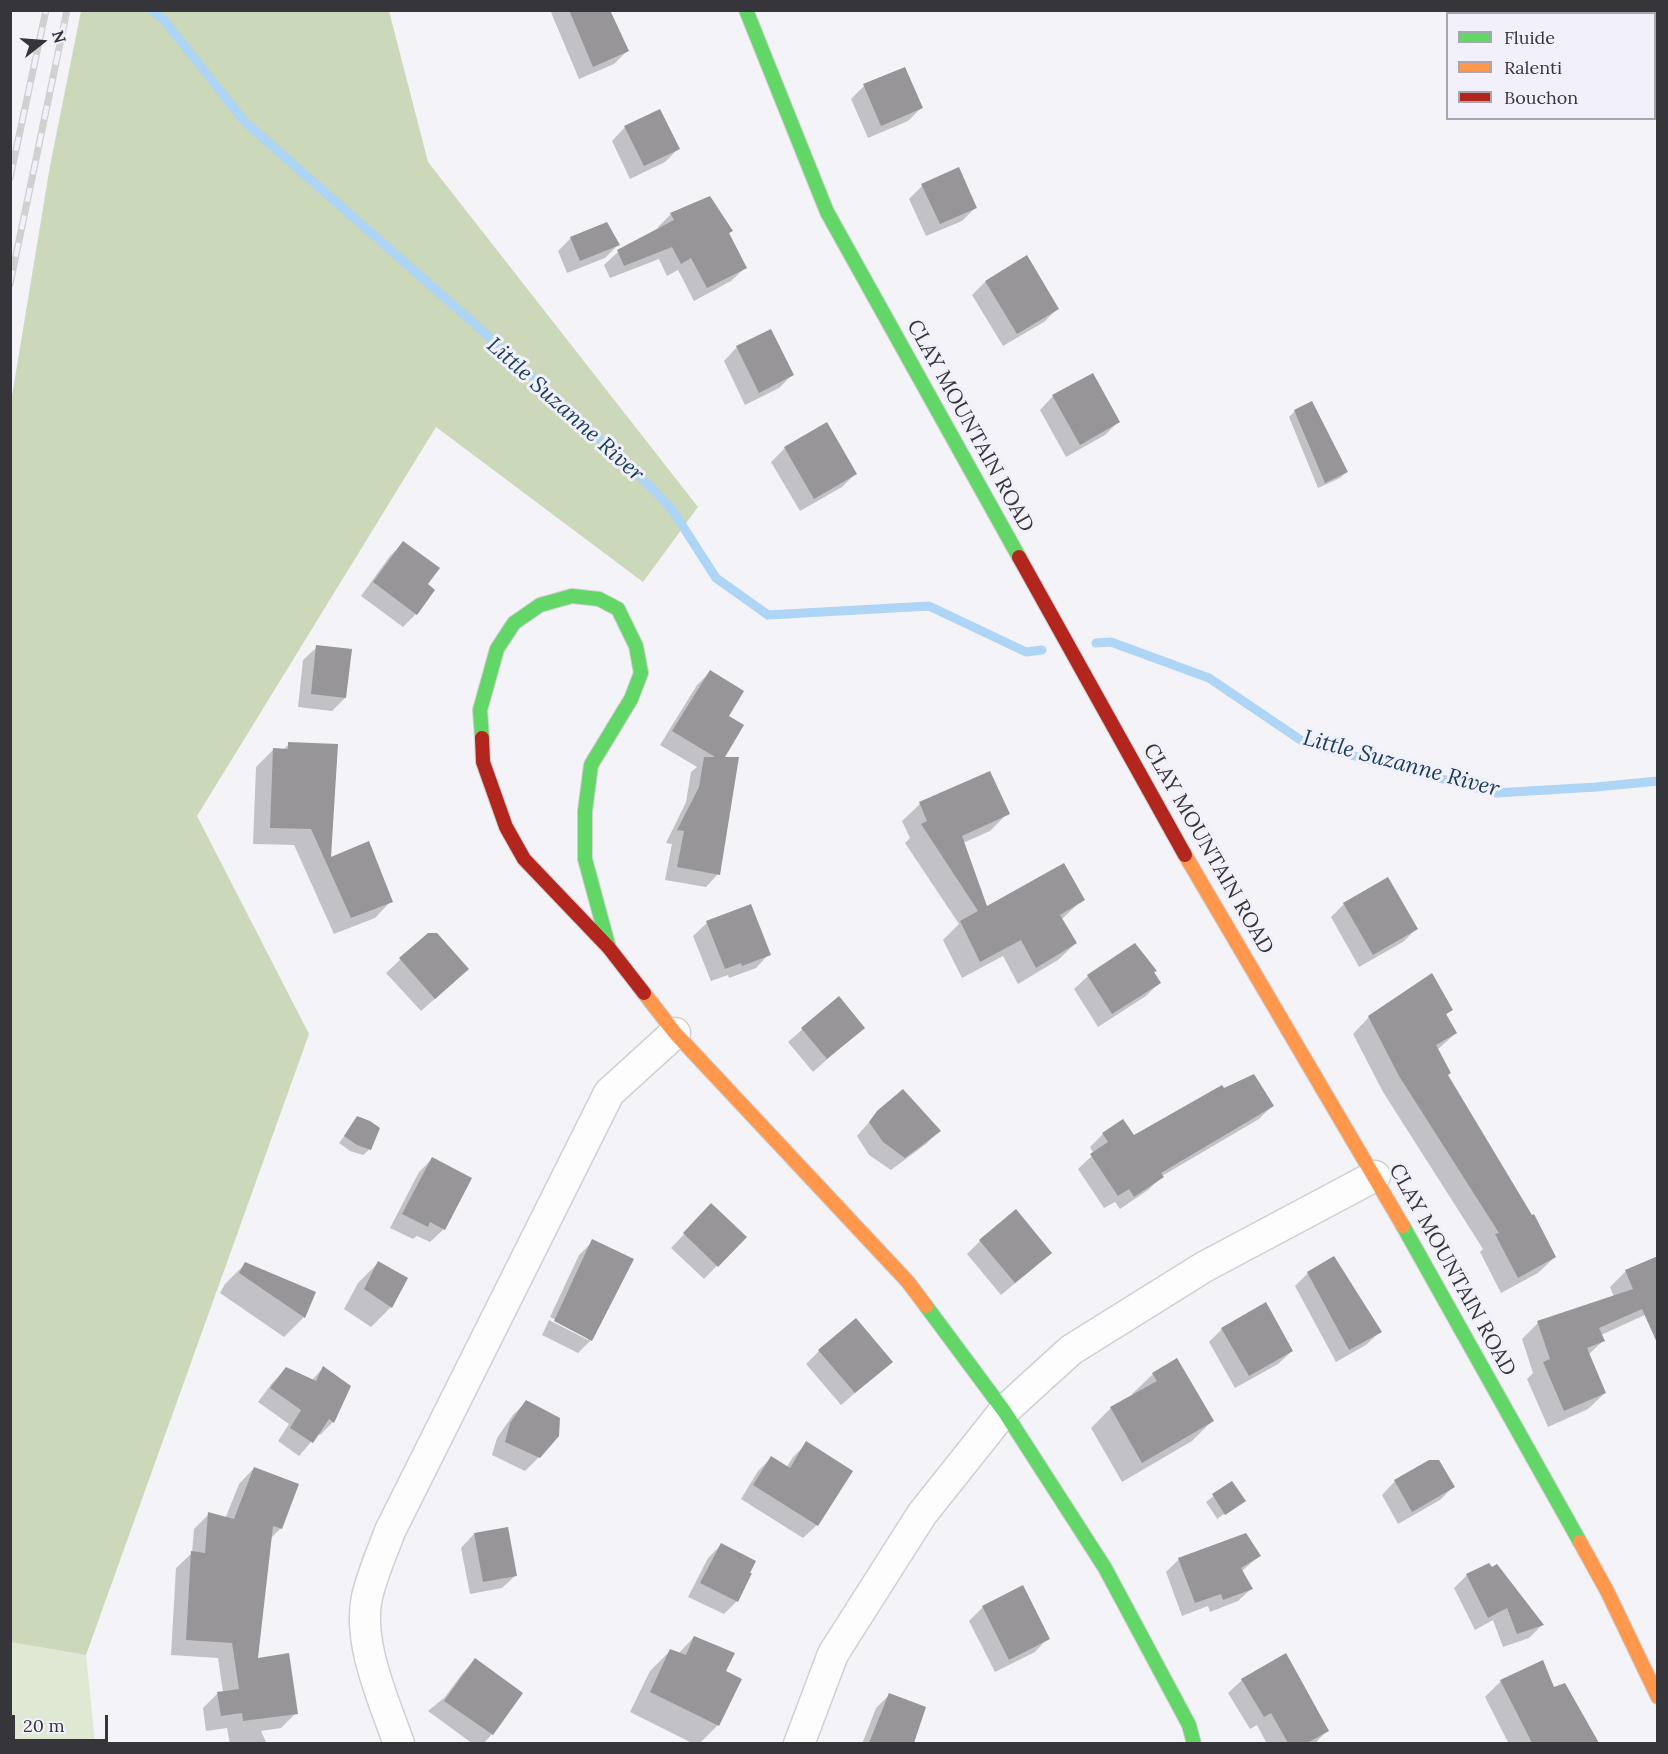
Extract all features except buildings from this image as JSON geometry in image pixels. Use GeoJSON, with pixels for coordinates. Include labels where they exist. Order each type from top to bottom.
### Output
{"type":"FeatureCollection","features":[{"type":"Feature","properties":{"kind":"street","name":"CLAY MOUNTAIN ROAD"},"geometry":{"type":"LineString","coordinates":[[746,10],[827,212],[1191,866],[1375,1176],[1607,1591],[1658,1697]]}},
{"type":"Feature","properties":{"kind":"street"},"geometry":{"type":"LineString","coordinates":[[609,948],[585,859],[585,811],[591,765],[631,699],[641,673],[636,646],[618,609],[599,599],[572,596],[540,604],[514,623],[497,649],[480,710],[483,762],[506,827],[524,859],[609,948],[675,1033],[908,1282],[1004,1411],[1105,1568],[1189,1725],[1194,1743]]}},
{"type":"Feature","properties":{"kind":"street"},"geometry":{"type":"LineString","coordinates":[[399,1743],[379,1688],[364,1632],[367,1597],[390,1531],[609,1093],[675,1033]]}},
{"type":"Feature","properties":{"kind":"street"},"geometry":{"type":"LineString","coordinates":[[799,1743],[833,1654],[922,1514],[1004,1411],[1071,1350],[1204,1267],[1375,1176]]}},
{"type":"Feature","properties":{"kind":"green space"},"geometry":{"type":"Polygon","coordinates":[[[81,11],[389,11],[428,162],[698,507],[643,582],[436,427],[197,816],[309,1034],[86,1655],[10,1642],[11,402],[50,166],[81,11]]]}},
{"type":"Feature","properties":{"kind":"green space"},"geometry":{"type":"Polygon","coordinates":[[[10,1642],[86,1655],[95,1743],[11,1743],[10,1642]]]}},
{"type":"Feature","properties":{"kind":"waterway","name":"Little Suzanne River"},"geometry":{"type":"LineString","coordinates":[[151,10],[164,20],[245,122],[477,326],[651,487],[673,511],[716,578],[768,615],[929,606],[1026,652],[1042,650]]}},
{"type":"Feature","properties":{"kind":"waterway","name":"Little Suzanne River"},"geometry":{"type":"LineString","coordinates":[[1096,643],[1111,642],[1209,678],[1305,743],[1496,793],[1658,781]]}},
{"type":"Feature","properties":{"kind":"railway"},"geometry":{"type":"LineString","coordinates":[[10,178],[46,10]]}},
{"type":"Feature","properties":{"kind":"railway"},"geometry":{"type":"LineString","coordinates":[[10,284],[67,10]]}},
{"type":"Feature","properties":{"kind":"traffic: fast"},"geometry":{"type":"LineString","coordinates":[[746,10],[827,212],[1019,557]]}},
{"type":"Feature","properties":{"kind":"traffic: fast"},"geometry":{"type":"LineString","coordinates":[[482,738],[480,710],[497,649],[514,623],[540,605],[572,596],[599,599],[618,609],[636,646],[641,673],[631,699],[591,765],[585,811],[585,859],[609,948]]}},
{"type":"Feature","properties":{"kind":"traffic: fast"},"geometry":{"type":"LineString","coordinates":[[1403,1226],[1580,1542]]}},
{"type":"Feature","properties":{"kind":"traffic: fast"},"geometry":{"type":"LineString","coordinates":[[926,1306],[1004,1411],[1105,1568],[1189,1725],[1194,1744]]}},
{"type":"Feature","properties":{"kind":"traffic: slow"},"geometry":{"type":"LineString","coordinates":[[1185,855],[1403,1226]]}},
{"type":"Feature","properties":{"kind":"traffic: slow"},"geometry":{"type":"LineString","coordinates":[[644,993],[675,1033],[908,1282],[926,1306]]}},
{"type":"Feature","properties":{"kind":"traffic: slow"},"geometry":{"type":"LineString","coordinates":[[1580,1542],[1607,1591],[1658,1697]]}},
{"type":"Feature","properties":{"kind":"traffic: jam"},"geometry":{"type":"LineString","coordinates":[[1019,557],[1185,855]]}},
{"type":"Feature","properties":{"kind":"traffic: jam"},"geometry":{"type":"LineString","coordinates":[[482,738],[483,762],[506,827],[524,859],[609,948],[644,993]]}}]}
